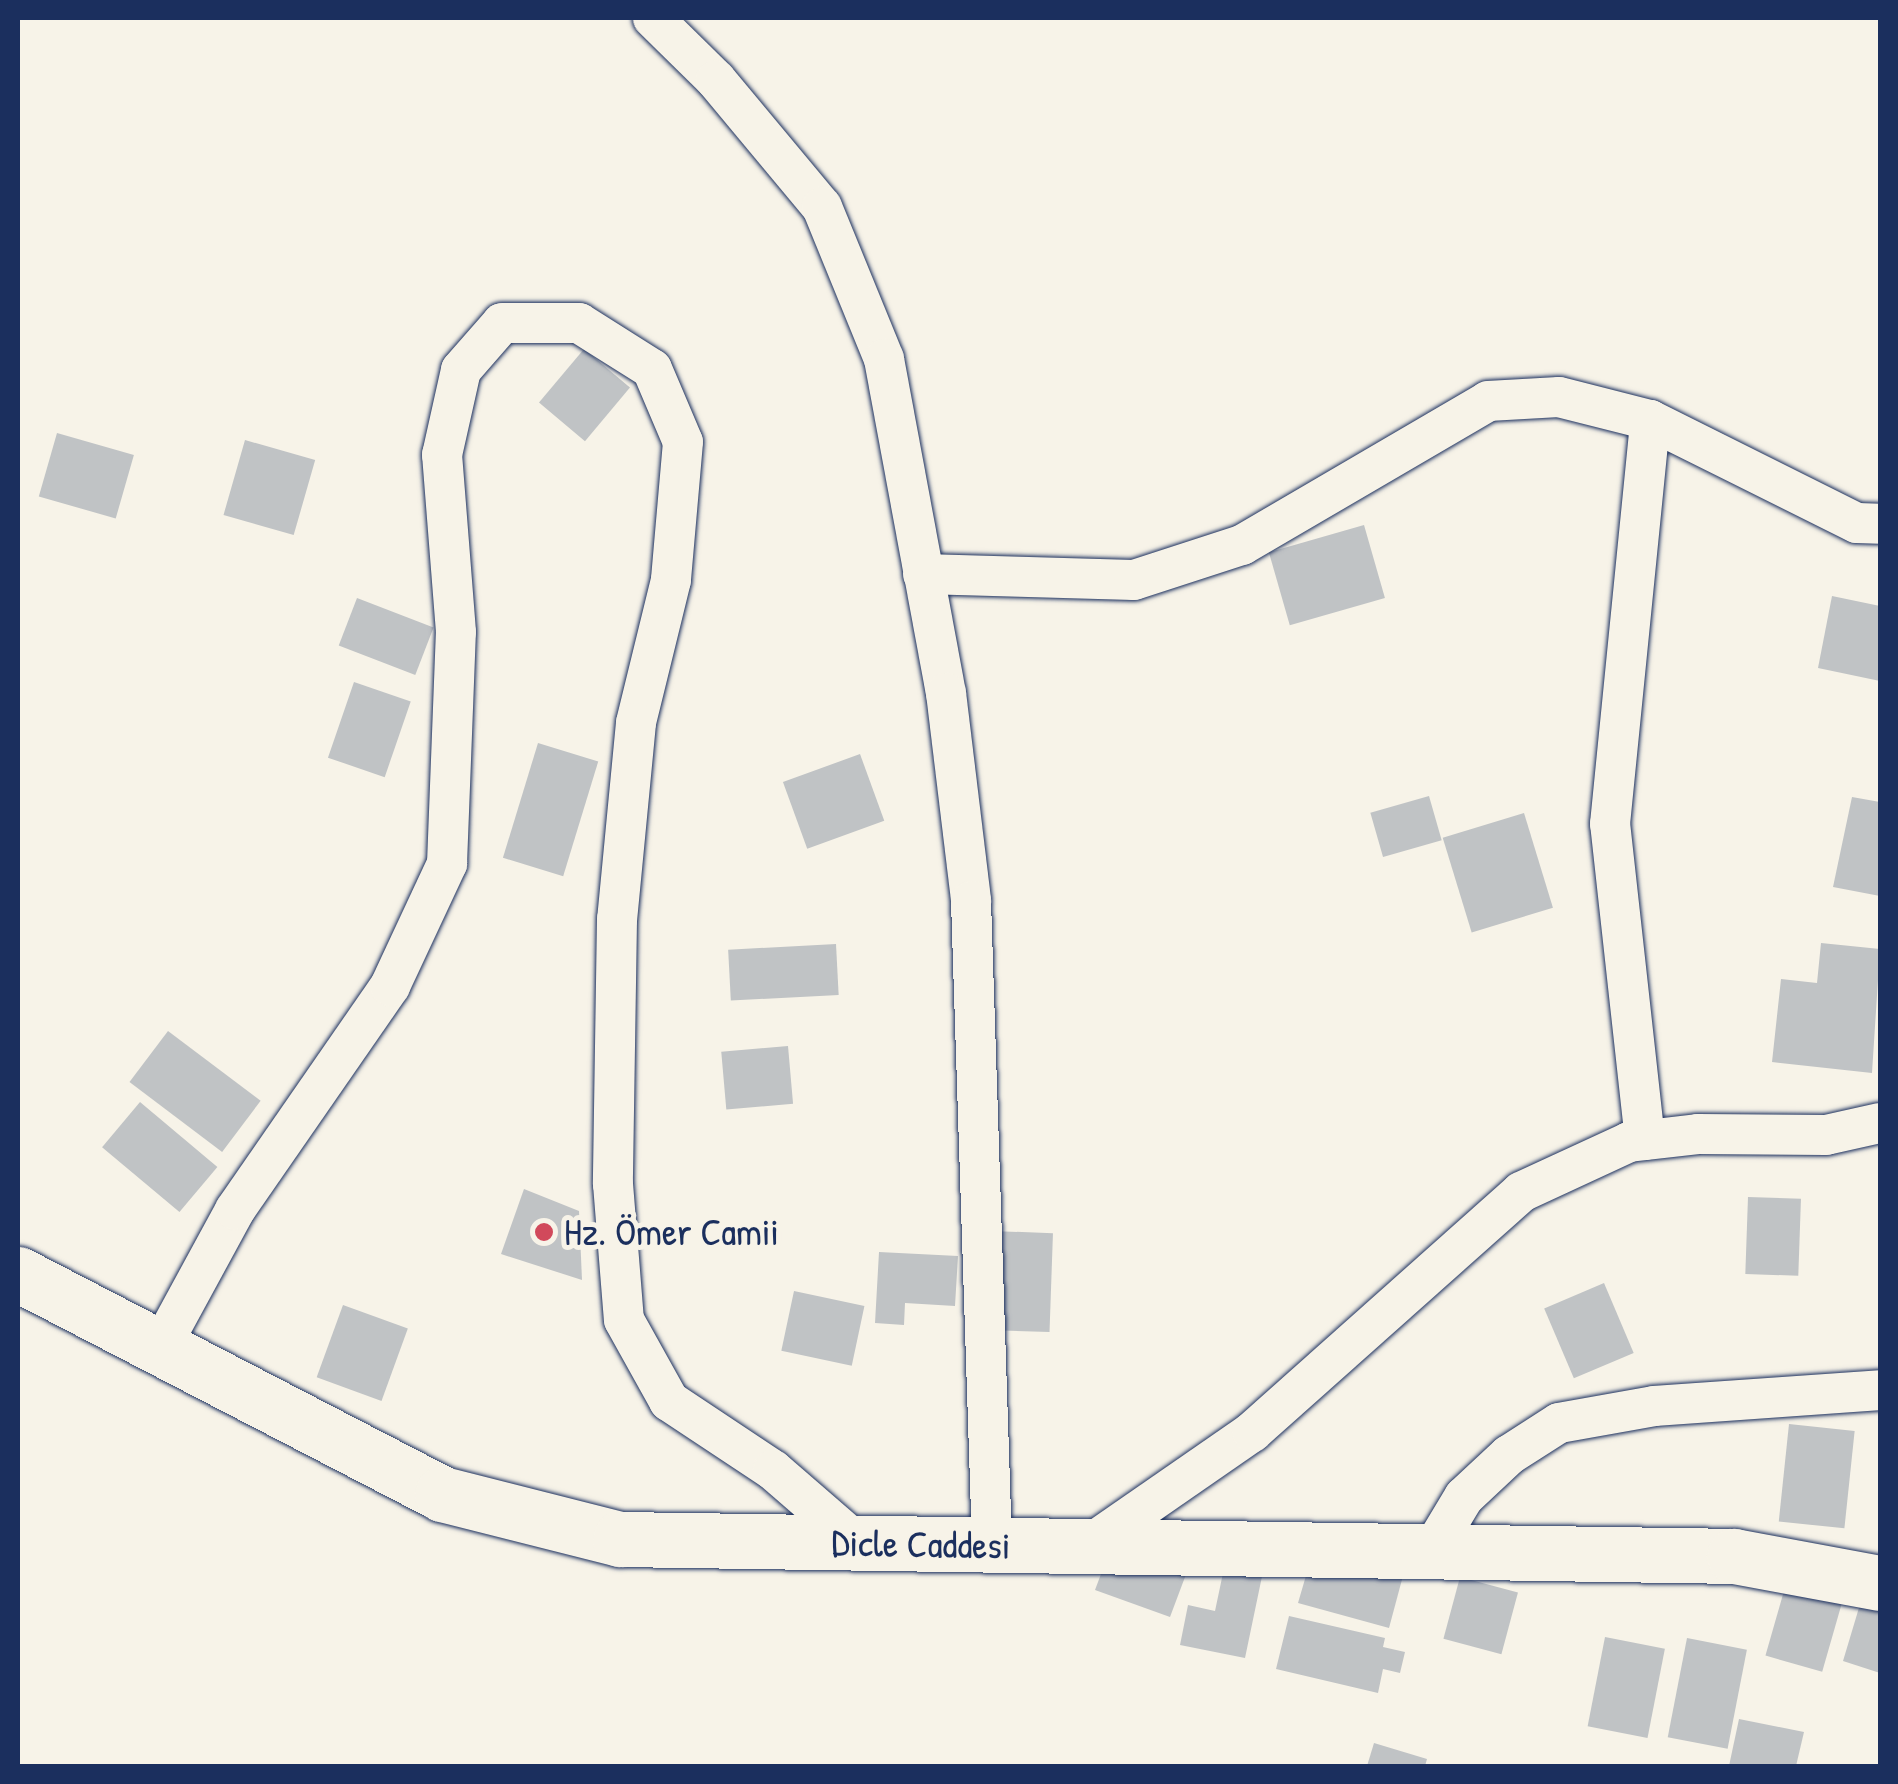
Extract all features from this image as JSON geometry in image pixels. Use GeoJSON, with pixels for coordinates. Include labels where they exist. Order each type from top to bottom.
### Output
{"type":"FeatureCollection","features":[{"type":"Feature","properties":{"kind":"street"},"geometry":{"type":"LineString","coordinates":[[653,18],[716,80],[822,207],[884,358],[946,692],[971,901],[992,1544]]}},
{"type":"Feature","properties":{"kind":"street"},"geometry":{"type":"LineString","coordinates":[[158,1350],[236,1210],[390,986],[447,864],[456,632],[442,456],[461,370],[502,322],[578,323],[652,369],[683,442],[671,580],[636,723],[617,919],[613,1184],[624,1320],[669,1401],[773,1470],[856,1542]]}},
{"type":"Feature","properties":{"kind":"street"},"geometry":{"type":"LineString","coordinates":[[924,574],[1134,580],[1242,544],[1488,401],[1559,398],[1650,420],[1857,523],[1880,524]]}},
{"type":"Feature","properties":{"kind":"street"},"geometry":{"type":"LineString","coordinates":[[1644,1140],[1610,824],[1650,420]]}},
{"type":"Feature","properties":{"kind":"street"},"geometry":{"type":"LineString","coordinates":[[1082,1549],[1252,1432],[1520,1192],[1644,1140],[1826,1135],[1880,1123]]}},
{"type":"Feature","properties":{"kind":"street","name":"Dicle Caddesi"},"geometry":{"type":"LineString","coordinates":[[18,1274],[442,1494],[620,1539],[992,1544],[1082,1549],[1432,1550],[1517,1558],[1734,1556],[1880,1583]]}},
{"type":"Feature","properties":{"kind":"street"},"geometry":{"type":"LineString","coordinates":[[1432,1550],[1464,1497],[1509,1455],[1560,1422],[1654,1406],[1880,1390]]}},
{"type":"Feature","properties":{"kind":"building"},"geometry":{"type":"Polygon","coordinates":[[[584,349],[630,388],[585,441],[539,403],[584,349]]]}},
{"type":"Feature","properties":{"kind":"building"},"geometry":{"type":"Polygon","coordinates":[[[57,433],[134,455],[116,518],[39,496],[57,433]]]}},
{"type":"Feature","properties":{"kind":"building"},"geometry":{"type":"Polygon","coordinates":[[[245,440],[315,460],[294,535],[224,515],[245,440]]]}},
{"type":"Feature","properties":{"kind":"building"},"geometry":{"type":"Polygon","coordinates":[[[1364,525],[1385,598],[1290,625],[1269,552],[1364,525]]]}},
{"type":"Feature","properties":{"kind":"building"},"geometry":{"type":"Polygon","coordinates":[[[1832,596],[1880,606],[1880,681],[1818,668],[1832,596]]]}},
{"type":"Feature","properties":{"kind":"building"},"geometry":{"type":"Polygon","coordinates":[[[357,598],[434,627],[415,675],[339,646],[357,598]]]}},
{"type":"Feature","properties":{"kind":"building"},"geometry":{"type":"Polygon","coordinates":[[[354,682],[411,702],[385,777],[328,758],[354,682]]]}},
{"type":"Feature","properties":{"kind":"building"},"geometry":{"type":"Polygon","coordinates":[[[538,743],[598,761],[563,876],[503,858],[538,743]]]}},
{"type":"Feature","properties":{"kind":"building"},"geometry":{"type":"Polygon","coordinates":[[[860,754],[884,821],[807,849],[783,782],[860,754]]]}},
{"type":"Feature","properties":{"kind":"building"},"geometry":{"type":"Polygon","coordinates":[[[1429,796],[1442,840],[1383,857],[1370,813],[1429,796]]]}},
{"type":"Feature","properties":{"kind":"building"},"geometry":{"type":"Polygon","coordinates":[[[1852,797],[1880,802],[1880,896],[1833,887],[1852,797]]]}},
{"type":"Feature","properties":{"kind":"building"},"geometry":{"type":"Polygon","coordinates":[[[1524,813],[1553,908],[1472,933],[1443,838],[1524,813]]]}},
{"type":"Feature","properties":{"kind":"building"},"geometry":{"type":"Polygon","coordinates":[[[1821,943],[1880,949],[1872,1073],[1772,1062],[1781,979],[1817,983],[1821,943]]]}},
{"type":"Feature","properties":{"kind":"building"},"geometry":{"type":"Polygon","coordinates":[[[836,944],[839,995],[731,1001],[728,950],[836,944]]]}},
{"type":"Feature","properties":{"kind":"building"},"geometry":{"type":"Polygon","coordinates":[[[168,1031],[261,1101],[222,1152],[129,1082],[168,1031]]]}},
{"type":"Feature","properties":{"kind":"building"},"geometry":{"type":"Polygon","coordinates":[[[788,1046],[793,1104],[726,1110],[721,1052],[788,1046]]]}},
{"type":"Feature","properties":{"kind":"building"},"geometry":{"type":"Polygon","coordinates":[[[140,1102],[217,1167],[179,1212],[102,1147],[140,1102]]]}},
{"type":"Feature","properties":{"kind":"building","name":"Hz. Ömer Camii"},"geometry":{"type":"Polygon","coordinates":[[[524,1189],[579,1211],[582,1280],[501,1254],[524,1189]]]}},
{"type":"Feature","properties":{"kind":"building"},"geometry":{"type":"Polygon","coordinates":[[[1748,1197],[1801,1199],[1798,1276],[1745,1274],[1748,1197]]]}},
{"type":"Feature","properties":{"kind":"building"},"geometry":{"type":"Polygon","coordinates":[[[991,1231],[1053,1233],[1050,1332],[988,1330],[991,1231]]]}},
{"type":"Feature","properties":{"kind":"building"},"geometry":{"type":"Polygon","coordinates":[[[879,1252],[958,1256],[955,1306],[905,1303],[904,1325],[875,1323],[879,1252]]]}},
{"type":"Feature","properties":{"kind":"building"},"geometry":{"type":"Polygon","coordinates":[[[1604,1283],[1634,1353],[1574,1378],[1544,1308],[1604,1283]]]}},
{"type":"Feature","properties":{"kind":"building"},"geometry":{"type":"Polygon","coordinates":[[[794,1291],[864,1306],[852,1366],[781,1351],[794,1291]]]}},
{"type":"Feature","properties":{"kind":"building"},"geometry":{"type":"Polygon","coordinates":[[[343,1305],[408,1329],[382,1401],[317,1377],[343,1305]]]}},
{"type":"Feature","properties":{"kind":"building"},"geometry":{"type":"Polygon","coordinates":[[[1789,1424],[1855,1431],[1844,1528],[1779,1521],[1789,1424]]]}},
{"type":"Feature","properties":{"kind":"building"},"geometry":{"type":"Polygon","coordinates":[[[1227,1554],[1265,1562],[1245,1658],[1180,1645],[1188,1605],[1215,1611],[1227,1554]]]}},
{"type":"Feature","properties":{"kind":"building"},"geometry":{"type":"Polygon","coordinates":[[[1312,1555],[1404,1572],[1389,1628],[1298,1603],[1312,1555]]]}},
{"type":"Feature","properties":{"kind":"building"},"geometry":{"type":"Polygon","coordinates":[[[1107,1558],[1188,1569],[1170,1617],[1095,1590],[1107,1558]]]}},
{"type":"Feature","properties":{"kind":"building"},"geometry":{"type":"Polygon","coordinates":[[[1790,1570],[1847,1586],[1822,1672],[1765,1656],[1790,1570]]]}},
{"type":"Feature","properties":{"kind":"building"},"geometry":{"type":"Polygon","coordinates":[[[1460,1577],[1518,1593],[1501,1654],[1443,1639],[1460,1577]]]}},
{"type":"Feature","properties":{"kind":"building"},"geometry":{"type":"Polygon","coordinates":[[[1864,1591],[1880,1596],[1880,1673],[1843,1661],[1864,1591]]]}},
{"type":"Feature","properties":{"kind":"building"},"geometry":{"type":"Polygon","coordinates":[[[1289,1616],[1385,1638],[1383,1647],[1405,1652],[1400,1673],[1383,1669],[1378,1693],[1276,1669],[1289,1616]]]}},
{"type":"Feature","properties":{"kind":"building"},"geometry":{"type":"Polygon","coordinates":[[[1605,1637],[1665,1649],[1648,1738],[1588,1726],[1605,1637]]]}},
{"type":"Feature","properties":{"kind":"building"},"geometry":{"type":"Polygon","coordinates":[[[1687,1638],[1747,1650],[1728,1749],[1668,1737],[1687,1638]]]}},
{"type":"Feature","properties":{"kind":"building"},"geometry":{"type":"Polygon","coordinates":[[[1739,1719],[1804,1732],[1796,1766],[1729,1766],[1739,1719]]]}},
{"type":"Feature","properties":{"kind":"building"},"geometry":{"type":"Polygon","coordinates":[[[1374,1743],[1427,1759],[1425,1766],[1367,1766],[1374,1743]]]}},
{"type":"Feature","properties":{"kind":"place","name":"Hz. Ömer Camii"},"geometry":{"type":"Point","coordinates":[544,1232]}}]}
